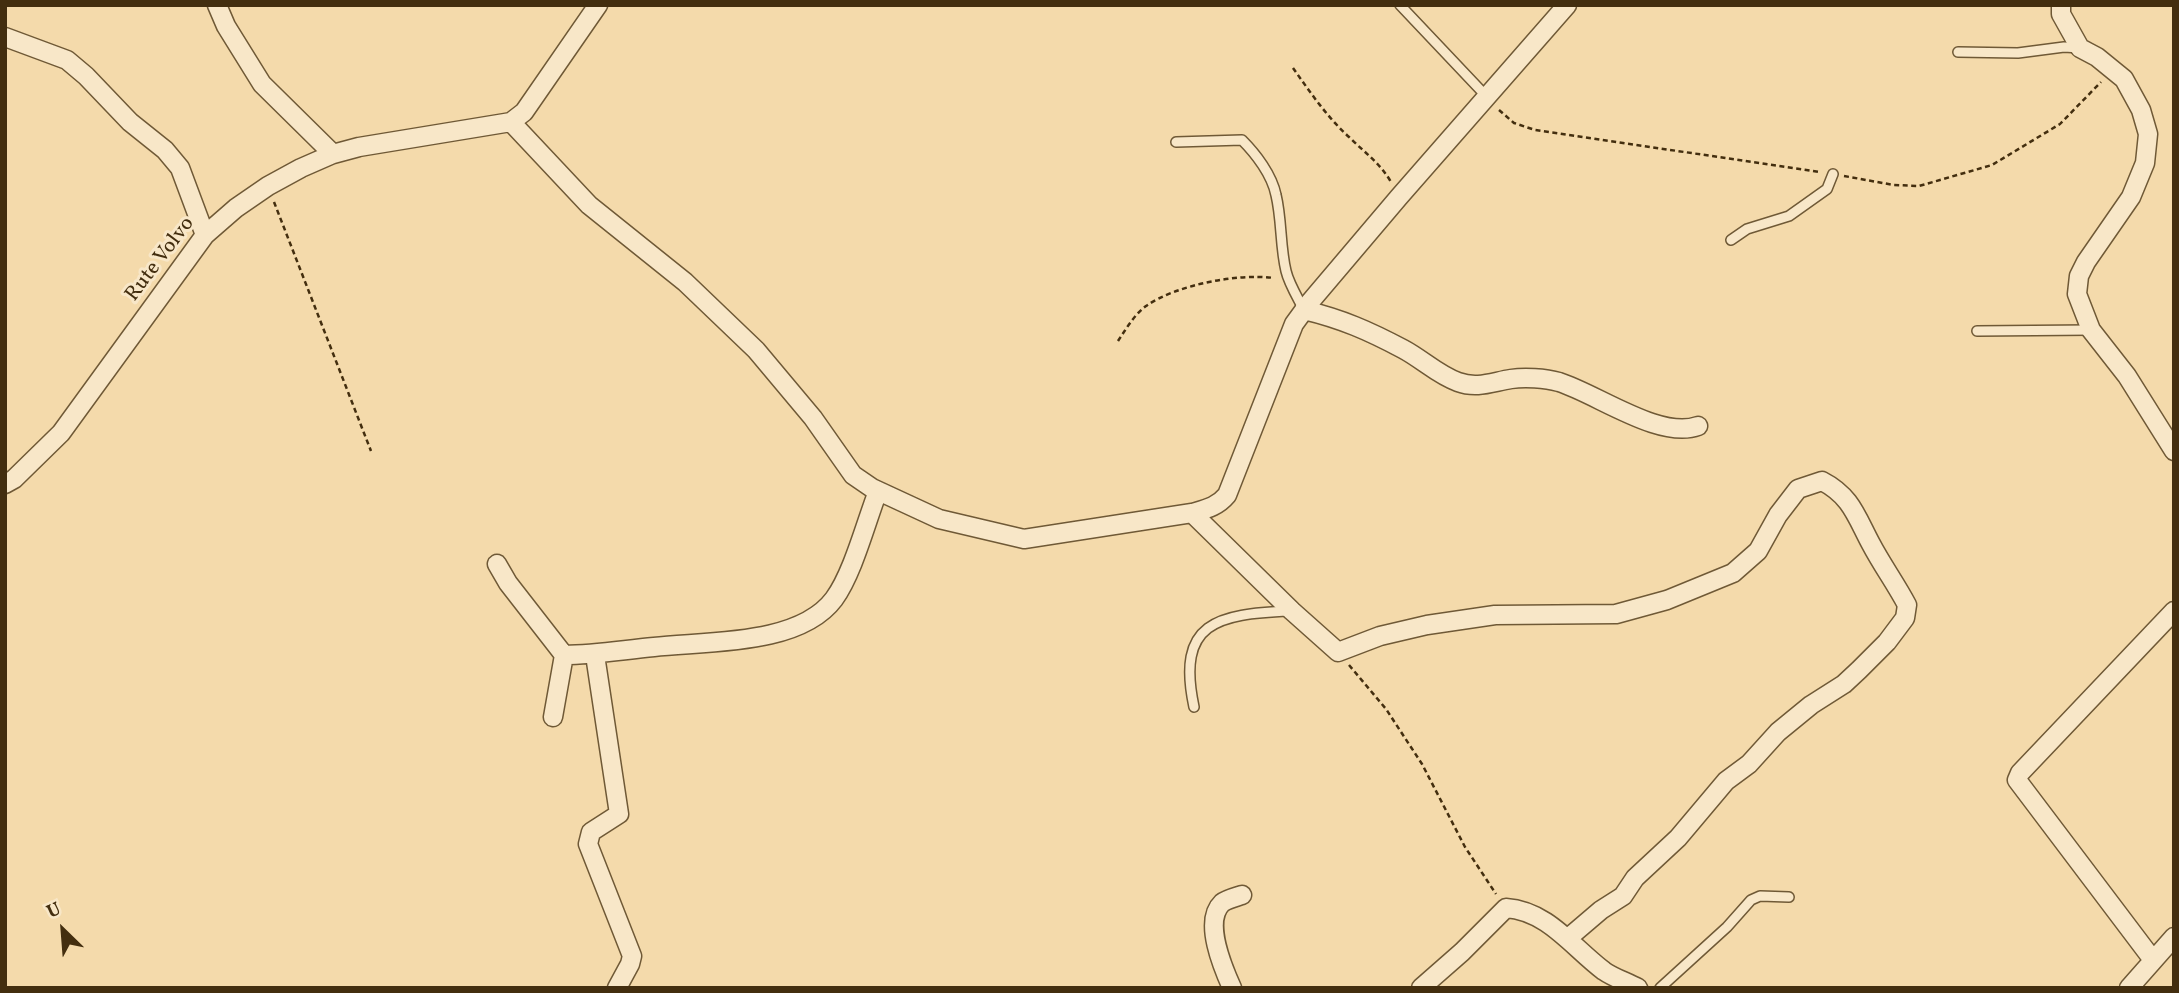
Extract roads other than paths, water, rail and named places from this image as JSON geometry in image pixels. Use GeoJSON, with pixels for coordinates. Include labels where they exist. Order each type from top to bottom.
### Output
{"type":"FeatureCollection","features":[{"type":"Feature","properties":{"kind":"street"},"geometry":{"type":"LineString","coordinates":[[218,5],[226,26],[262,84],[333,154]]}},
{"type":"Feature","properties":{"kind":"street"},"geometry":{"type":"LineString","coordinates":[[598,5],[524,112],[511,121],[589,205],[685,282],[755,350],[813,418],[853,475],[878,491],[939,519],[1024,539],[1192,513],[1213,508],[1227,495],[1294,324],[1399,197],[1567,5]]}},
{"type":"Feature","properties":{"kind":"street"},"geometry":{"type":"LineString","coordinates":[[2061,5],[2061,14],[2080,48],[2097,57],[2124,79],[2141,110],[2148,134],[2144,163],[2131,197],[2086,262],[2079,276],[2077,294],[2091,330],[2127,376],[2174,451]]}},
{"type":"Feature","properties":{"kind":"street"},"geometry":{"type":"LineString","coordinates":[[5,37],[67,60],[130,122],[165,150],[180,168],[205,236]]}},
{"type":"Feature","properties":{"kind":"street","name":"Rute Volvo"},"geometry":{"type":"LineString","coordinates":[[5,484],[14,479],[61,433],[205,236],[236,208],[302,167],[333,154],[359,147],[511,121]]}},
{"type":"Feature","properties":{"kind":"street"},"geometry":{"type":"LineString","coordinates":[[1304,310],[1343,320],[1405,350],[1458,382],[1471,386],[1513,379],[1557,382],[1672,429],[1686,430],[1698,426]]}},
{"type":"Feature","properties":{"kind":"street"},"geometry":{"type":"LineString","coordinates":[[1192,513],[1338,652],[1380,636],[1427,625],[1496,615],[1616,614],[1667,600],[1733,573],[1758,551],[1778,515],[1798,489],[1822,481],[1839,490],[1857,514],[1871,545],[1907,605],[1905,618],[1887,642],[1852,677],[1778,732],[1749,764],[1726,781],[1678,838],[1635,878],[1623,896],[1601,910],[1567,939]]}},
{"type":"Feature","properties":{"kind":"street"},"geometry":{"type":"LineString","coordinates":[[564,655],[595,655],[653,646],[745,638],[791,629],[818,616],[835,598],[878,491]]}},
{"type":"Feature","properties":{"kind":"street"},"geometry":{"type":"LineString","coordinates":[[496,564],[564,655],[553,717]]}},
{"type":"Feature","properties":{"kind":"street"},"geometry":{"type":"LineString","coordinates":[[2153,960],[2017,780],[2020,773],[2174,611]]}},
{"type":"Feature","properties":{"kind":"street"},"geometry":{"type":"LineString","coordinates":[[595,655],[619,814],[592,832],[588,844],[632,956],[617,988]]}},
{"type":"Feature","properties":{"kind":"street"},"geometry":{"type":"LineString","coordinates":[[1232,988],[1222,965],[1214,930],[1214,915],[1223,902],[1242,895]]}},
{"type":"Feature","properties":{"kind":"street"},"geometry":{"type":"LineString","coordinates":[[1421,988],[1506,908],[1523,909],[1545,921],[1606,972],[1638,988]]}},
{"type":"Feature","properties":{"kind":"street"},"geometry":{"type":"LineString","coordinates":[[2129,988],[2174,937]]}},
{"type":"Feature","properties":{"kind":"lane"},"geometry":{"type":"LineString","coordinates":[[1401,5],[1488,98]]}},
{"type":"Feature","properties":{"kind":"lane"},"geometry":{"type":"LineString","coordinates":[[1958,52],[2018,53],[2064,47],[2080,48]]}},
{"type":"Feature","properties":{"kind":"lane"},"geometry":{"type":"LineString","coordinates":[[1175,142],[1242,140],[1250,148],[1267,173],[1276,194],[1280,244],[1290,283],[1304,310]]}},
{"type":"Feature","properties":{"kind":"lane"},"geometry":{"type":"LineString","coordinates":[[1731,240],[1747,229],[1789,216],[1828,189],[1833,174]]}},
{"type":"Feature","properties":{"kind":"lane"},"geometry":{"type":"LineString","coordinates":[[1977,331],[2091,330]]}},
{"type":"Feature","properties":{"kind":"lane"},"geometry":{"type":"LineString","coordinates":[[1194,707],[1188,681],[1189,662],[1196,638],[1225,618],[1292,611]]}},
{"type":"Feature","properties":{"kind":"lane"},"geometry":{"type":"LineString","coordinates":[[1660,988],[1727,927],[1751,900],[1760,896],[1789,897]]}}]}
